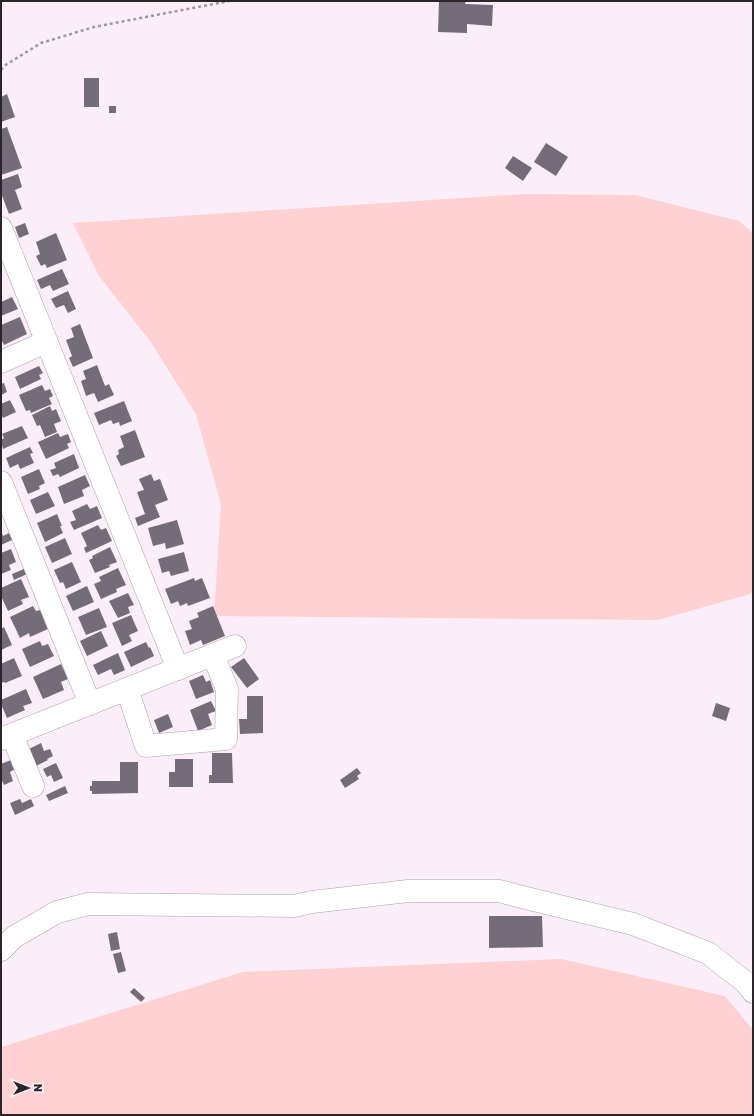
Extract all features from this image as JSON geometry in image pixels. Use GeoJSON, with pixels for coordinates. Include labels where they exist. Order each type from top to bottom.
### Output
{"type":"FeatureCollection","features":[{"type":"Feature","properties":{"kind":"street"},"geometry":{"type":"LineString","coordinates":[[1,228],[178,669]]}},
{"type":"Feature","properties":{"kind":"street"},"geometry":{"type":"LineString","coordinates":[[1,362],[46,342]]}},
{"type":"Feature","properties":{"kind":"street"},"geometry":{"type":"LineString","coordinates":[[1,482],[90,704]]}},
{"type":"Feature","properties":{"kind":"street"},"geometry":{"type":"LineString","coordinates":[[33,786],[4,737],[235,646]]}},
{"type":"Feature","properties":{"kind":"street"},"geometry":{"type":"LineString","coordinates":[[127,689],[146,746],[226,738],[227,689],[213,655]]}},
{"type":"Feature","properties":{"kind":"street"},"geometry":{"type":"LineString","coordinates":[[1,950],[14,937],[57,912],[88,904],[294,906],[312,902],[408,891],[499,891],[633,924],[708,953],[750,981]]}},
{"type":"Feature","properties":{"kind":"path"},"geometry":{"type":"LineString","coordinates":[[1,70],[4,66],[41,43],[94,27],[229,1]]}},
{"type":"Feature","properties":{"kind":"shaded area"},"geometry":{"type":"Polygon","coordinates":[[[524,194],[635,195],[739,221],[753,233],[753,591],[750,594],[658,620],[214,616],[221,505],[196,414],[150,341],[99,276],[73,223],[524,194]]]}},
{"type":"Feature","properties":{"kind":"shaded area"},"geometry":{"type":"Polygon","coordinates":[[[561,959],[725,996],[753,1030],[753,1115],[1,1115],[1,1047],[243,972],[561,959]]]}},
{"type":"Feature","properties":{"kind":"building"},"geometry":{"type":"Polygon","coordinates":[[[439,1],[466,1],[465,4],[493,5],[492,26],[467,24],[467,33],[438,32],[439,1]]]}},
{"type":"Feature","properties":{"kind":"building"},"geometry":{"type":"Polygon","coordinates":[[[84,78],[99,78],[99,107],[84,107],[84,78]]]}},
{"type":"Feature","properties":{"kind":"building"},"geometry":{"type":"Polygon","coordinates":[[[7,94],[15,117],[1,122],[1,97],[7,94]]]}},
{"type":"Feature","properties":{"kind":"building"},"geometry":{"type":"Polygon","coordinates":[[[109,106],[116,106],[116,113],[109,113],[109,106]]]}},
{"type":"Feature","properties":{"kind":"building"},"geometry":{"type":"Polygon","coordinates":[[[7,127],[22,168],[1,175],[1,129],[7,127]]]}},
{"type":"Feature","properties":{"kind":"building"},"geometry":{"type":"Polygon","coordinates":[[[546,143],[568,157],[556,176],[534,162],[546,143]]]}},
{"type":"Feature","properties":{"kind":"building"},"geometry":{"type":"Polygon","coordinates":[[[513,156],[532,168],[523,181],[505,168],[513,156]]]}},
{"type":"Feature","properties":{"kind":"building"},"geometry":{"type":"Polygon","coordinates":[[[18,174],[22,187],[15,190],[22,209],[9,214],[1,193],[1,180],[18,174]]]}},
{"type":"Feature","properties":{"kind":"building"},"geometry":{"type":"Polygon","coordinates":[[[25,223],[29,234],[19,238],[15,227],[25,223]]]}},
{"type":"Feature","properties":{"kind":"building"},"geometry":{"type":"Polygon","coordinates":[[[56,233],[67,260],[47,268],[45,264],[41,266],[36,256],[40,254],[36,242],[56,233]]]}},
{"type":"Feature","properties":{"kind":"building"},"geometry":{"type":"Polygon","coordinates":[[[62,269],[69,284],[53,291],[50,285],[41,289],[37,280],[62,269]]]}},
{"type":"Feature","properties":{"kind":"building"},"geometry":{"type":"Polygon","coordinates":[[[68,291],[76,309],[68,313],[64,305],[56,308],[51,299],[68,291]]]}},
{"type":"Feature","properties":{"kind":"building"},"geometry":{"type":"Polygon","coordinates":[[[12,297],[18,309],[1,316],[1,302],[12,297]]]}},
{"type":"Feature","properties":{"kind":"building"},"geometry":{"type":"Polygon","coordinates":[[[20,317],[27,334],[4,345],[1,339],[1,325],[20,317]]]}},
{"type":"Feature","properties":{"kind":"building"},"geometry":{"type":"Polygon","coordinates":[[[80,324],[93,358],[73,367],[69,358],[72,356],[66,340],[74,337],[71,328],[80,324]]]}},
{"type":"Feature","properties":{"kind":"building"},"geometry":{"type":"Polygon","coordinates":[[[97,365],[105,386],[109,384],[114,395],[98,402],[94,393],[86,396],[81,381],[86,379],[83,371],[97,365]]]}},
{"type":"Feature","properties":{"kind":"building"},"geometry":{"type":"Polygon","coordinates":[[[39,366],[43,373],[39,375],[41,379],[20,389],[15,377],[39,366]]]}},
{"type":"Feature","properties":{"kind":"building"},"geometry":{"type":"Polygon","coordinates":[[[4,383],[7,392],[1,395],[1,384],[4,383]]]}},
{"type":"Feature","properties":{"kind":"building"},"geometry":{"type":"Polygon","coordinates":[[[42,385],[45,391],[50,389],[53,396],[49,398],[52,404],[31,413],[30,410],[26,411],[19,395],[42,385]]]}},
{"type":"Feature","properties":{"kind":"building"},"geometry":{"type":"Polygon","coordinates":[[[10,400],[16,412],[3,418],[1,414],[1,404],[10,400]]]}},
{"type":"Feature","properties":{"kind":"building"},"geometry":{"type":"Polygon","coordinates":[[[124,401],[132,421],[120,426],[119,422],[113,424],[111,420],[99,425],[94,413],[124,401]]]}},
{"type":"Feature","properties":{"kind":"building"},"geometry":{"type":"Polygon","coordinates":[[[50,406],[52,411],[56,409],[61,421],[54,424],[57,432],[45,437],[40,425],[37,426],[32,415],[50,406]]]}},
{"type":"Feature","properties":{"kind":"building"},"geometry":{"type":"Polygon","coordinates":[[[22,426],[28,438],[3,449],[1,440],[4,438],[2,434],[22,426]]]}},
{"type":"Feature","properties":{"kind":"building"},"geometry":{"type":"Polygon","coordinates":[[[135,430],[145,457],[121,466],[116,456],[119,454],[118,450],[124,447],[120,436],[135,430]]]}},
{"type":"Feature","properties":{"kind":"building"},"geometry":{"type":"Polygon","coordinates":[[[58,433],[60,437],[68,434],[71,442],[67,444],[69,448],[46,459],[38,442],[58,433]]]}},
{"type":"Feature","properties":{"kind":"building"},"geometry":{"type":"Polygon","coordinates":[[[30,447],[33,453],[30,454],[34,463],[20,469],[18,464],[10,468],[6,458],[30,447]]]}},
{"type":"Feature","properties":{"kind":"building"},"geometry":{"type":"Polygon","coordinates":[[[74,454],[79,468],[60,477],[58,474],[53,476],[50,470],[56,468],[54,463],[74,454]]]}},
{"type":"Feature","properties":{"kind":"building"},"geometry":{"type":"Polygon","coordinates":[[[39,469],[45,483],[39,486],[40,489],[28,494],[21,477],[39,469]]]}},
{"type":"Feature","properties":{"kind":"building"},"geometry":{"type":"Polygon","coordinates":[[[151,474],[154,481],[160,479],[168,500],[155,505],[160,517],[138,526],[135,518],[145,514],[137,492],[144,490],[139,479],[151,474]]]}},
{"type":"Feature","properties":{"kind":"building"},"geometry":{"type":"Polygon","coordinates":[[[85,475],[90,486],[82,490],[84,496],[64,504],[58,487],[85,475]]]}},
{"type":"Feature","properties":{"kind":"building"},"geometry":{"type":"Polygon","coordinates":[[[48,492],[55,506],[36,514],[30,500],[48,492]]]}},
{"type":"Feature","properties":{"kind":"building"},"geometry":{"type":"Polygon","coordinates":[[[87,504],[90,509],[97,506],[102,518],[74,530],[70,522],[76,520],[72,511],[87,504]]]}},
{"type":"Feature","properties":{"kind":"building"},"geometry":{"type":"Polygon","coordinates":[[[57,514],[63,533],[45,542],[37,523],[57,514]]]}},
{"type":"Feature","properties":{"kind":"building"},"geometry":{"type":"Polygon","coordinates":[[[177,520],[184,544],[166,549],[165,543],[153,546],[148,528],[177,520]]]}},
{"type":"Feature","properties":{"kind":"building"},"geometry":{"type":"Polygon","coordinates":[[[98,525],[101,530],[106,528],[112,541],[86,553],[84,548],[87,546],[81,533],[98,525]]]}},
{"type":"Feature","properties":{"kind":"building"},"geometry":{"type":"Polygon","coordinates":[[[1,531],[3,536],[9,533],[12,540],[1,545],[1,531]]]}},
{"type":"Feature","properties":{"kind":"building"},"geometry":{"type":"Polygon","coordinates":[[[65,538],[72,554],[52,563],[45,547],[65,538]]]}},
{"type":"Feature","properties":{"kind":"building"},"geometry":{"type":"Polygon","coordinates":[[[110,547],[117,562],[109,565],[110,567],[95,573],[89,560],[93,558],[92,556],[110,547]]]}},
{"type":"Feature","properties":{"kind":"building"},"geometry":{"type":"Polygon","coordinates":[[[11,549],[16,562],[9,565],[11,570],[1,574],[1,553],[11,549]]]}},
{"type":"Feature","properties":{"kind":"building"},"geometry":{"type":"Polygon","coordinates":[[[184,552],[189,571],[171,576],[169,571],[162,573],[158,559],[184,552]]]}},
{"type":"Feature","properties":{"kind":"building"},"geometry":{"type":"Polygon","coordinates":[[[72,562],[81,582],[66,589],[63,582],[60,583],[54,570],[72,562]]]}},
{"type":"Feature","properties":{"kind":"building"},"geometry":{"type":"Polygon","coordinates":[[[118,568],[126,585],[116,589],[117,592],[101,599],[94,584],[101,581],[99,577],[118,568]]]}},
{"type":"Feature","properties":{"kind":"building"},"geometry":{"type":"Polygon","coordinates":[[[24,569],[27,574],[14,580],[12,574],[24,569]]]}},
{"type":"Feature","properties":{"kind":"building"},"geometry":{"type":"Polygon","coordinates":[[[194,578],[195,581],[202,578],[210,598],[188,606],[187,603],[180,606],[178,601],[171,604],[165,589],[194,578]]]}},
{"type":"Feature","properties":{"kind":"building"},"geometry":{"type":"Polygon","coordinates":[[[21,579],[29,597],[21,600],[23,604],[8,611],[1,596],[1,588],[21,579]]]}},
{"type":"Feature","properties":{"kind":"building"},"geometry":{"type":"Polygon","coordinates":[[[87,586],[94,602],[73,611],[66,596],[87,586]]]}},
{"type":"Feature","properties":{"kind":"building"},"geometry":{"type":"Polygon","coordinates":[[[128,593],[134,605],[128,607],[130,613],[118,618],[109,601],[128,593]]]}},
{"type":"Feature","properties":{"kind":"building"},"geometry":{"type":"Polygon","coordinates":[[[33,606],[36,611],[40,610],[48,629],[30,637],[29,633],[20,638],[10,617],[33,606]]]}},
{"type":"Feature","properties":{"kind":"building"},"geometry":{"type":"Polygon","coordinates":[[[213,606],[225,636],[203,645],[201,640],[190,645],[185,631],[192,629],[189,621],[199,617],[197,613],[213,606]]]}},
{"type":"Feature","properties":{"kind":"building"},"geometry":{"type":"Polygon","coordinates":[[[99,608],[107,627],[86,635],[78,617],[99,608]]]}},
{"type":"Feature","properties":{"kind":"building"},"geometry":{"type":"Polygon","coordinates":[[[131,615],[138,631],[129,635],[132,641],[122,646],[112,623],[131,615]]]}},
{"type":"Feature","properties":{"kind":"building"},"geometry":{"type":"Polygon","coordinates":[[[4,627],[12,645],[1,650],[1,629],[4,627]]]}},
{"type":"Feature","properties":{"kind":"building"},"geometry":{"type":"Polygon","coordinates":[[[101,631],[108,646],[87,656],[80,641],[101,631]]]}},
{"type":"Feature","properties":{"kind":"building"},"geometry":{"type":"Polygon","coordinates":[[[40,641],[42,646],[48,644],[54,656],[30,667],[22,649],[40,641]]]}},
{"type":"Feature","properties":{"kind":"building"},"geometry":{"type":"Polygon","coordinates":[[[146,642],[154,656],[131,667],[124,652],[146,642]]]}},
{"type":"Feature","properties":{"kind":"building"},"geometry":{"type":"Polygon","coordinates":[[[118,653],[125,670],[114,675],[111,669],[98,675],[93,665],[118,653]]]}},
{"type":"Feature","properties":{"kind":"building"},"geometry":{"type":"Polygon","coordinates":[[[14,658],[22,676],[5,683],[1,683],[1,664],[14,658]]]}},
{"type":"Feature","properties":{"kind":"building"},"geometry":{"type":"Polygon","coordinates":[[[244,658],[259,679],[247,688],[231,667],[244,658]]]}},
{"type":"Feature","properties":{"kind":"building"},"geometry":{"type":"Polygon","coordinates":[[[61,664],[68,679],[61,682],[64,690],[43,699],[33,677],[61,664]]]}},
{"type":"Feature","properties":{"kind":"building"},"geometry":{"type":"Polygon","coordinates":[[[203,675],[206,682],[210,680],[214,692],[196,699],[189,681],[203,675]]]}},
{"type":"Feature","properties":{"kind":"building"},"geometry":{"type":"Polygon","coordinates":[[[26,689],[32,703],[23,706],[25,710],[7,718],[1,704],[1,700],[26,689]]]}},
{"type":"Feature","properties":{"kind":"building"},"geometry":{"type":"Polygon","coordinates":[[[247,696],[263,696],[263,733],[240,734],[239,719],[247,719],[247,696]]]}},
{"type":"Feature","properties":{"kind":"building"},"geometry":{"type":"Polygon","coordinates":[[[211,701],[216,711],[208,714],[212,725],[198,731],[190,710],[211,701]]]}},
{"type":"Feature","properties":{"kind":"building"},"geometry":{"type":"Polygon","coordinates":[[[716,703],[730,708],[726,721],[712,716],[716,703]]]}},
{"type":"Feature","properties":{"kind":"building"},"geometry":{"type":"Polygon","coordinates":[[[168,714],[173,727],[159,733],[154,720],[168,714]]]}},
{"type":"Feature","properties":{"kind":"building"},"geometry":{"type":"Polygon","coordinates":[[[41,743],[44,751],[50,749],[53,756],[36,766],[29,749],[41,743]]]}},
{"type":"Feature","properties":{"kind":"building"},"geometry":{"type":"Polygon","coordinates":[[[212,753],[232,753],[233,783],[209,783],[209,775],[212,775],[212,753]]]}},
{"type":"Feature","properties":{"kind":"building"},"geometry":{"type":"Polygon","coordinates":[[[175,759],[193,759],[193,787],[169,787],[169,772],[175,772],[175,759]]]}},
{"type":"Feature","properties":{"kind":"building"},"geometry":{"type":"Polygon","coordinates":[[[11,760],[15,769],[10,772],[13,781],[4,785],[1,778],[1,764],[11,760]]]}},
{"type":"Feature","properties":{"kind":"building"},"geometry":{"type":"Polygon","coordinates":[[[120,762],[138,762],[138,793],[92,794],[92,791],[90,791],[90,786],[92,786],[92,781],[120,781],[120,762]]]}},
{"type":"Feature","properties":{"kind":"building"},"geometry":{"type":"Polygon","coordinates":[[[56,763],[63,778],[54,782],[51,775],[47,777],[43,769],[56,763]]]}},
{"type":"Feature","properties":{"kind":"building"},"geometry":{"type":"Polygon","coordinates":[[[357,768],[361,773],[357,776],[359,779],[345,788],[340,780],[357,768]]]}},
{"type":"Feature","properties":{"kind":"building"},"geometry":{"type":"Polygon","coordinates":[[[65,786],[68,793],[49,801],[46,795],[65,786]]]}},
{"type":"Feature","properties":{"kind":"building"},"geometry":{"type":"Polygon","coordinates":[[[20,799],[22,803],[31,799],[34,806],[15,815],[10,803],[20,799]]]}},
{"type":"Feature","properties":{"kind":"building"},"geometry":{"type":"Polygon","coordinates":[[[489,916],[542,916],[543,947],[489,948],[489,916]]]}},
{"type":"Feature","properties":{"kind":"building"},"geometry":{"type":"Polygon","coordinates":[[[117,932],[120,949],[111,951],[108,934],[117,932]]]}},
{"type":"Feature","properties":{"kind":"building"},"geometry":{"type":"Polygon","coordinates":[[[121,952],[126,971],[118,973],[113,954],[121,952]]]}},
{"type":"Feature","properties":{"kind":"building"},"geometry":{"type":"Polygon","coordinates":[[[134,988],[145,998],[141,1002],[130,992],[134,988]]]}}]}
